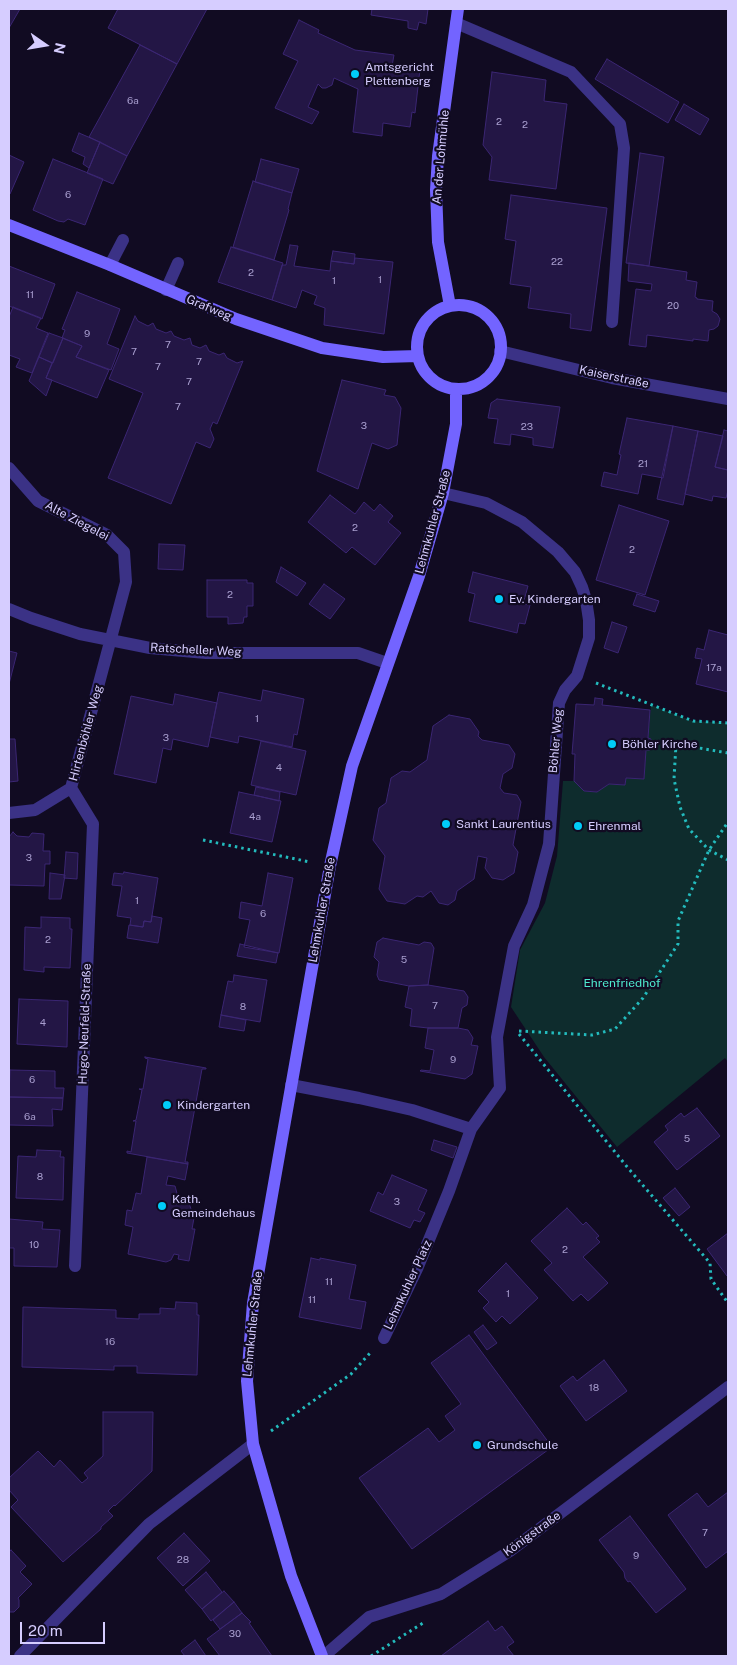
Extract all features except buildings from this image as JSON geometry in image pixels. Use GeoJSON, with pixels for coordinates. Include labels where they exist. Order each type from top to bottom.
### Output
{"type":"FeatureCollection","features":[{"type":"Feature","properties":{"kind":"street","name":"An der Lohmühle"},"geometry":{"type":"LineString","coordinates":[[450,306],[438,242],[436,190],[438,156],[458,9]]}},
{"type":"Feature","properties":{"kind":"street"},"geometry":{"type":"LineString","coordinates":[[456,23],[571,72],[620,124],[624,148],[612,322]]}},
{"type":"Feature","properties":{"kind":"street","name":"Grafweg"},"geometry":{"type":"LineString","coordinates":[[9,224],[110,265],[236,320],[322,348],[383,357],[418,356]]}},
{"type":"Feature","properties":{"kind":"street"},"geometry":{"type":"LineString","coordinates":[[110,265],[123,240]]}},
{"type":"Feature","properties":{"kind":"street"},"geometry":{"type":"LineString","coordinates":[[166,290],[178,263]]}},
{"type":"Feature","properties":{"kind":"street"},"geometry":{"type":"LineString","coordinates":[[450,306],[469,306],[486,315],[498,331],[500,351],[494,369],[486,379],[472,387],[456,389],[446,387],[431,378],[423,368],[418,356],[417,344],[421,328],[434,312],[450,306]]}},
{"type":"Feature","properties":{"kind":"street","name":"Kaiserstraße"},"geometry":{"type":"LineString","coordinates":[[500,351],[612,378],[728,399]]}},
{"type":"Feature","properties":{"kind":"street","name":"Lehmkuhler Straße"},"geometry":{"type":"LineString","coordinates":[[323,1656],[291,1576],[253,1444],[247,1381],[253,1303],[330,866],[352,766],[419,576],[443,493],[456,424],[456,389]]}},
{"type":"Feature","properties":{"kind":"street","name":"Alte Ziegelei"},"geometry":{"type":"LineString","coordinates":[[9,468],[38,500],[107,535],[124,552],[126,582],[111,642]]}},
{"type":"Feature","properties":{"kind":"street","name":"Böhler Weg"},"geometry":{"type":"LineString","coordinates":[[443,493],[486,503],[522,522],[558,552],[575,572],[586,600],[589,638],[577,676],[565,690],[559,703],[549,844],[534,905],[514,946],[502,1011]]}},
{"type":"Feature","properties":{"kind":"street","name":"Ratscheller Weg"},"geometry":{"type":"LineString","coordinates":[[9,608],[64,629],[111,642],[150,648],[206,653],[358,653],[387,663]]}},
{"type":"Feature","properties":{"kind":"street","name":"Hirtenböhler Weg"},"geometry":{"type":"LineString","coordinates":[[9,813],[35,810],[71,788],[111,642]]}},
{"type":"Feature","properties":{"kind":"street","name":"Hugo-Neufeld-Straße"},"geometry":{"type":"LineString","coordinates":[[71,788],[93,824],[75,1266]]}},
{"type":"Feature","properties":{"kind":"street","name":"Lehmkuhler Platz"},"geometry":{"type":"LineString","coordinates":[[384,1338],[417,1269],[449,1191],[470,1129],[500,1088],[497,1037],[502,1011]]}},
{"type":"Feature","properties":{"kind":"street"},"geometry":{"type":"LineString","coordinates":[[291,1085],[412,1110],[470,1129]]}},
{"type":"Feature","properties":{"kind":"street","name":"Königstraße"},"geometry":{"type":"LineString","coordinates":[[323,1656],[369,1617],[441,1594],[510,1551],[728,1387]]}},
{"type":"Feature","properties":{"kind":"street"},"geometry":{"type":"LineString","coordinates":[[20,1656],[150,1524],[253,1444]]}},
{"type":"Feature","properties":{"kind":"path"},"geometry":{"type":"LineString","coordinates":[[577,676],[693,721],[728,723]]}},
{"type":"Feature","properties":{"kind":"path"},"geometry":{"type":"LineString","coordinates":[[728,753],[676,744],[674,779],[680,807],[689,828],[709,850],[728,860]]}},
{"type":"Feature","properties":{"kind":"path"},"geometry":{"type":"LineString","coordinates":[[728,822],[709,850],[678,920],[678,944],[642,998],[614,1029],[592,1035],[517,1031],[628,1168],[710,1263],[711,1279],[728,1303]]}},
{"type":"Feature","properties":{"kind":"path"},"geometry":{"type":"LineString","coordinates":[[202,840],[330,866]]}},
{"type":"Feature","properties":{"kind":"path","name":"Lehmkuhler Platz"},"geometry":{"type":"LineString","coordinates":[[253,1444],[351,1374],[384,1338]]}},
{"type":"Feature","properties":{"kind":"green space","name":"Ehrenfriedhof"},"geometry":{"type":"Polygon","coordinates":[[[651,705],[693,721],[728,723],[728,1062],[725,1058],[617,1147],[544,1057],[511,1007],[520,950],[545,903],[557,856],[563,781],[574,781],[584,791],[597,792],[609,784],[625,785],[626,778],[644,779],[646,750],[650,750],[651,739],[648,738],[651,705]]]}},
{"type":"Feature","properties":{"kind":"place","name":"Amtsgericht Plettenberg"},"geometry":{"type":"Point","coordinates":[355,74]}},
{"type":"Feature","properties":{"kind":"place","name":"Ev. Kindergarten"},"geometry":{"type":"Point","coordinates":[499,599]}},
{"type":"Feature","properties":{"kind":"place","name":"Böhler Kirche"},"geometry":{"type":"Point","coordinates":[612,744]}},
{"type":"Feature","properties":{"kind":"place","name":"Sankt Laurentius"},"geometry":{"type":"Point","coordinates":[446,824]}},
{"type":"Feature","properties":{"kind":"place","name":"Ehrenmal"},"geometry":{"type":"Point","coordinates":[578,826]}},
{"type":"Feature","properties":{"kind":"place","name":"Kindergarten"},"geometry":{"type":"Point","coordinates":[167,1105]}},
{"type":"Feature","properties":{"kind":"place","name":"Kath. Gemeindehaus"},"geometry":{"type":"Point","coordinates":[162,1206]}},
{"type":"Feature","properties":{"kind":"place","name":"Grundschule"},"geometry":{"type":"Point","coordinates":[477,1445]}}]}
